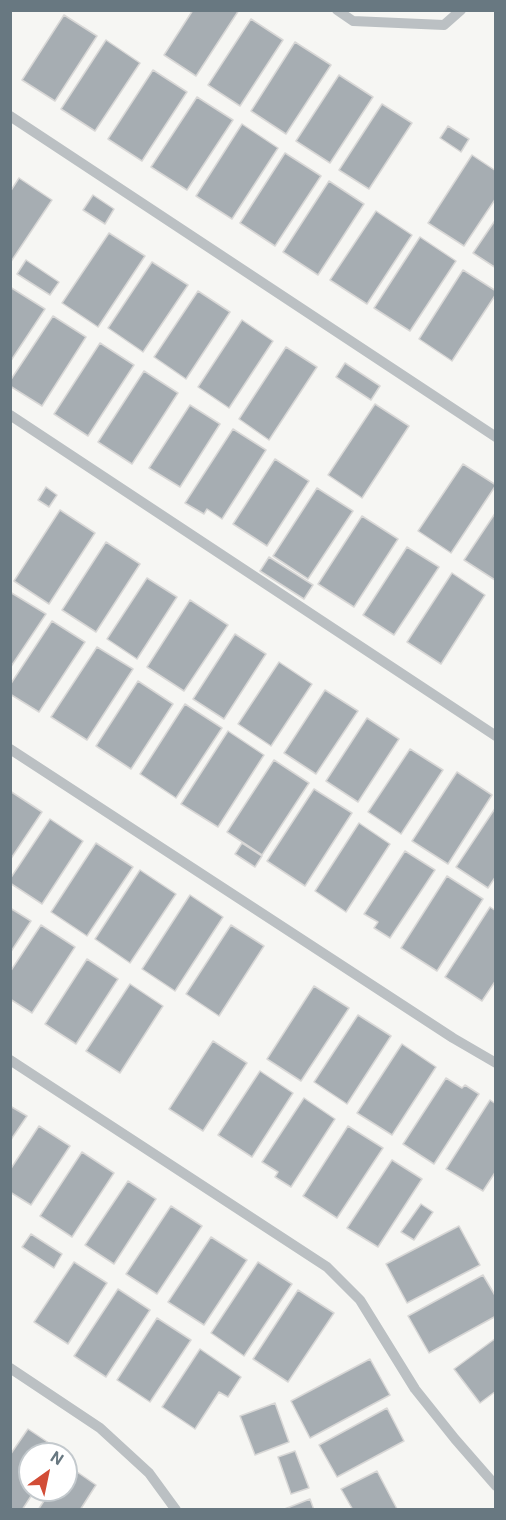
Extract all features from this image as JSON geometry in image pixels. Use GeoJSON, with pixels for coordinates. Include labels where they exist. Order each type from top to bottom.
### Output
{"type":"FeatureCollection","features":[{"type":"Feature","properties":{"kind":"street"},"geometry":{"type":"LineString","coordinates":[[337,10],[353,21],[444,25],[461,10]]}},
{"type":"Feature","properties":{"kind":"street"},"geometry":{"type":"LineString","coordinates":[[10,116],[495,437]]}},
{"type":"Feature","properties":{"kind":"street"},"geometry":{"type":"LineString","coordinates":[[10,416],[495,736]]}},
{"type":"Feature","properties":{"kind":"street"},"geometry":{"type":"LineString","coordinates":[[10,749],[453,1038],[495,1063]]}},
{"type":"Feature","properties":{"kind":"street"},"geometry":{"type":"LineString","coordinates":[[10,1060],[327,1267],[360,1300],[415,1389],[495,1486]]}},
{"type":"Feature","properties":{"kind":"street"},"geometry":{"type":"LineString","coordinates":[[10,1368],[100,1428],[149,1473],[176,1509]]}},
{"type":"Feature","properties":{"kind":"building"},"geometry":{"type":"Polygon","coordinates":[[[193,10],[239,10],[196,76],[164,55],[193,10]]]}},
{"type":"Feature","properties":{"kind":"building"},"geometry":{"type":"Polygon","coordinates":[[[64,15],[97,36],[55,101],[22,80],[64,15]]]}},
{"type":"Feature","properties":{"kind":"building"},"geometry":{"type":"Polygon","coordinates":[[[251,19],[283,40],[240,106],[208,85],[251,19]]]}},
{"type":"Feature","properties":{"kind":"building"},"geometry":{"type":"Polygon","coordinates":[[[106,40],[140,63],[95,131],[61,109],[106,40]]]}},
{"type":"Feature","properties":{"kind":"building"},"geometry":{"type":"Polygon","coordinates":[[[295,42],[331,65],[286,134],[251,111],[295,42]]]}},
{"type":"Feature","properties":{"kind":"building"},"geometry":{"type":"Polygon","coordinates":[[[153,70],[187,92],[142,161],[108,139],[153,70]]]}},
{"type":"Feature","properties":{"kind":"building"},"geometry":{"type":"Polygon","coordinates":[[[339,75],[373,97],[330,163],[296,141],[339,75]]]}},
{"type":"Feature","properties":{"kind":"building"},"geometry":{"type":"Polygon","coordinates":[[[197,97],[233,120],[187,190],[151,167],[197,97]]]}},
{"type":"Feature","properties":{"kind":"building"},"geometry":{"type":"Polygon","coordinates":[[[382,104],[412,123],[369,189],[339,170],[382,104]]]}},
{"type":"Feature","properties":{"kind":"building"},"geometry":{"type":"Polygon","coordinates":[[[242,124],[278,148],[232,219],[196,196],[242,124]]]}},
{"type":"Feature","properties":{"kind":"building"},"geometry":{"type":"Polygon","coordinates":[[[448,126],[469,139],[461,152],[440,138],[448,126]]]}},
{"type":"Feature","properties":{"kind":"building"},"geometry":{"type":"Polygon","coordinates":[[[285,153],[321,176],[275,246],[240,223],[285,153]]]}},
{"type":"Feature","properties":{"kind":"building"},"geometry":{"type":"Polygon","coordinates":[[[472,155],[496,171],[496,198],[464,246],[428,223],[472,155]]]}},
{"type":"Feature","properties":{"kind":"building"},"geometry":{"type":"Polygon","coordinates":[[[19,178],[52,200],[10,263],[10,192],[19,178]]]}},
{"type":"Feature","properties":{"kind":"building"},"geometry":{"type":"Polygon","coordinates":[[[329,181],[364,204],[318,275],[283,252],[329,181]]]}},
{"type":"Feature","properties":{"kind":"building"},"geometry":{"type":"Polygon","coordinates":[[[93,195],[114,209],[105,224],[83,210],[93,195]]]}},
{"type":"Feature","properties":{"kind":"building"},"geometry":{"type":"Polygon","coordinates":[[[376,211],[412,235],[367,304],[330,280],[376,211]]]}},
{"type":"Feature","properties":{"kind":"building"},"geometry":{"type":"Polygon","coordinates":[[[496,219],[496,268],[473,253],[496,219]]]}},
{"type":"Feature","properties":{"kind":"building"},"geometry":{"type":"Polygon","coordinates":[[[109,233],[145,256],[98,327],[62,303],[109,233]]]}},
{"type":"Feature","properties":{"kind":"building"},"geometry":{"type":"Polygon","coordinates":[[[420,237],[456,261],[410,331],[374,308],[420,237]]]}},
{"type":"Feature","properties":{"kind":"building"},"geometry":{"type":"Polygon","coordinates":[[[26,260],[59,282],[50,295],[17,274],[26,260]]]}},
{"type":"Feature","properties":{"kind":"building"},"geometry":{"type":"Polygon","coordinates":[[[152,262],[188,285],[143,352],[108,328],[152,262]]]}},
{"type":"Feature","properties":{"kind":"building"},"geometry":{"type":"Polygon","coordinates":[[[463,270],[496,291],[496,294],[452,361],[419,339],[463,270]]]}},
{"type":"Feature","properties":{"kind":"building"},"geometry":{"type":"Polygon","coordinates":[[[10,287],[45,309],[10,362],[10,287]]]}},
{"type":"Feature","properties":{"kind":"building"},"geometry":{"type":"Polygon","coordinates":[[[198,291],[230,312],[186,379],[154,357],[198,291]]]}},
{"type":"Feature","properties":{"kind":"building"},"geometry":{"type":"Polygon","coordinates":[[[53,316],[86,337],[42,406],[10,386],[10,381],[53,316]]]}},
{"type":"Feature","properties":{"kind":"building"},"geometry":{"type":"Polygon","coordinates":[[[242,320],[273,341],[229,408],[198,387],[242,320]]]}},
{"type":"Feature","properties":{"kind":"building"},"geometry":{"type":"Polygon","coordinates":[[[100,343],[134,365],[88,436],[54,414],[100,343]]]}},
{"type":"Feature","properties":{"kind":"building"},"geometry":{"type":"Polygon","coordinates":[[[286,347],[317,367],[269,440],[239,419],[286,347]]]}},
{"type":"Feature","properties":{"kind":"building"},"geometry":{"type":"Polygon","coordinates":[[[345,363],[380,386],[371,400],[336,377],[345,363]]]}},
{"type":"Feature","properties":{"kind":"building"},"geometry":{"type":"Polygon","coordinates":[[[144,371],[178,393],[132,464],[98,442],[144,371]]]}},
{"type":"Feature","properties":{"kind":"building"},"geometry":{"type":"Polygon","coordinates":[[[375,404],[409,426],[362,498],[328,475],[375,404]]]}},
{"type":"Feature","properties":{"kind":"building"},"geometry":{"type":"Polygon","coordinates":[[[190,405],[220,424],[180,487],[149,468],[190,405]]]}},
{"type":"Feature","properties":{"kind":"building"},"geometry":{"type":"Polygon","coordinates":[[[233,429],[266,450],[222,519],[207,509],[204,514],[185,503],[233,429]]]}},
{"type":"Feature","properties":{"kind":"building"},"geometry":{"type":"Polygon","coordinates":[[[275,459],[309,481],[267,546],[233,524],[275,459]]]}},
{"type":"Feature","properties":{"kind":"building"},"geometry":{"type":"Polygon","coordinates":[[[463,464],[496,485],[451,553],[418,531],[463,464]]]}},
{"type":"Feature","properties":{"kind":"building"},"geometry":{"type":"Polygon","coordinates":[[[46,487],[57,495],[49,507],[38,500],[46,487]]]}},
{"type":"Feature","properties":{"kind":"building"},"geometry":{"type":"Polygon","coordinates":[[[317,488],[353,511],[308,579],[273,556],[317,488]]]}},
{"type":"Feature","properties":{"kind":"building"},"geometry":{"type":"Polygon","coordinates":[[[60,510],[95,533],[49,604],[14,581],[60,510]]]}},
{"type":"Feature","properties":{"kind":"building"},"geometry":{"type":"Polygon","coordinates":[[[496,512],[496,579],[495,580],[464,560],[496,512]]]}},
{"type":"Feature","properties":{"kind":"building"},"geometry":{"type":"Polygon","coordinates":[[[362,516],[398,539],[354,607],[318,584],[362,516]]]}},
{"type":"Feature","properties":{"kind":"building"},"geometry":{"type":"Polygon","coordinates":[[[106,542],[140,564],[96,632],[62,610],[106,542]]]}},
{"type":"Feature","properties":{"kind":"building"},"geometry":{"type":"Polygon","coordinates":[[[407,547],[439,567],[394,635],[363,615],[407,547]]]}},
{"type":"Feature","properties":{"kind":"building"},"geometry":{"type":"Polygon","coordinates":[[[269,557],[313,585],[304,599],[260,571],[269,557]]]}},
{"type":"Feature","properties":{"kind":"building"},"geometry":{"type":"Polygon","coordinates":[[[452,573],[485,595],[441,664],[407,642],[452,573]]]}},
{"type":"Feature","properties":{"kind":"building"},"geometry":{"type":"Polygon","coordinates":[[[147,578],[177,597],[137,659],[107,639],[147,578]]]}},
{"type":"Feature","properties":{"kind":"building"},"geometry":{"type":"Polygon","coordinates":[[[10,592],[46,614],[10,668],[10,592]]]}},
{"type":"Feature","properties":{"kind":"building"},"geometry":{"type":"Polygon","coordinates":[[[190,600],[228,625],[184,691],[147,667],[190,600]]]}},
{"type":"Feature","properties":{"kind":"building"},"geometry":{"type":"Polygon","coordinates":[[[52,621],[85,642],[39,712],[10,694],[10,685],[52,621]]]}},
{"type":"Feature","properties":{"kind":"building"},"geometry":{"type":"Polygon","coordinates":[[[235,634],[266,654],[224,719],[193,699],[235,634]]]}},
{"type":"Feature","properties":{"kind":"building"},"geometry":{"type":"Polygon","coordinates":[[[97,647],[133,669],[87,740],[51,717],[97,647]]]}},
{"type":"Feature","properties":{"kind":"building"},"geometry":{"type":"Polygon","coordinates":[[[279,662],[312,684],[271,746],[238,724],[279,662]]]}},
{"type":"Feature","properties":{"kind":"building"},"geometry":{"type":"Polygon","coordinates":[[[138,681],[173,704],[131,769],[96,746],[138,681]]]}},
{"type":"Feature","properties":{"kind":"building"},"geometry":{"type":"Polygon","coordinates":[[[325,690],[358,711],[316,774],[284,753],[325,690]]]}},
{"type":"Feature","properties":{"kind":"building"},"geometry":{"type":"Polygon","coordinates":[[[185,704],[222,728],[176,798],[140,774],[185,704]]]}},
{"type":"Feature","properties":{"kind":"building"},"geometry":{"type":"Polygon","coordinates":[[[367,718],[399,739],[358,802],[326,781],[367,718]]]}},
{"type":"Feature","properties":{"kind":"building"},"geometry":{"type":"Polygon","coordinates":[[[228,731],[264,755],[218,827],[181,804],[228,731]]]}},
{"type":"Feature","properties":{"kind":"building"},"geometry":{"type":"Polygon","coordinates":[[[410,749],[443,770],[401,834],[368,812],[410,749]]]}},
{"type":"Feature","properties":{"kind":"building"},"geometry":{"type":"Polygon","coordinates":[[[274,760],[309,783],[262,855],[227,832],[274,760]]]}},
{"type":"Feature","properties":{"kind":"building"},"geometry":{"type":"Polygon","coordinates":[[[457,772],[492,795],[448,864],[412,841],[457,772]]]}},
{"type":"Feature","properties":{"kind":"building"},"geometry":{"type":"Polygon","coordinates":[[[314,789],[352,813],[305,886],[267,861],[314,789]]]}},
{"type":"Feature","properties":{"kind":"building"},"geometry":{"type":"Polygon","coordinates":[[[10,791],[42,812],[10,860],[10,791]]]}},
{"type":"Feature","properties":{"kind":"building"},"geometry":{"type":"Polygon","coordinates":[[[496,807],[496,876],[488,888],[456,867],[496,807]]]}},
{"type":"Feature","properties":{"kind":"building"},"geometry":{"type":"Polygon","coordinates":[[[50,819],[83,841],[42,904],[10,883],[10,879],[50,819]]]}},
{"type":"Feature","properties":{"kind":"building"},"geometry":{"type":"Polygon","coordinates":[[[359,823],[390,844],[346,912],[315,891],[359,823]]]}},
{"type":"Feature","properties":{"kind":"building"},"geometry":{"type":"Polygon","coordinates":[[[96,843],[133,867],[87,936],[51,912],[96,843]]]}},
{"type":"Feature","properties":{"kind":"building"},"geometry":{"type":"Polygon","coordinates":[[[242,843],[262,856],[255,867],[235,854],[242,843]]]}},
{"type":"Feature","properties":{"kind":"building"},"geometry":{"type":"Polygon","coordinates":[[[405,851],[435,870],[390,938],[374,928],[378,922],[364,914],[405,851]]]}},
{"type":"Feature","properties":{"kind":"building"},"geometry":{"type":"Polygon","coordinates":[[[140,870],[176,894],[130,963],[95,939],[140,870]]]}},
{"type":"Feature","properties":{"kind":"building"},"geometry":{"type":"Polygon","coordinates":[[[447,876],[483,899],[437,971],[401,948],[447,876]]]}},
{"type":"Feature","properties":{"kind":"building"},"geometry":{"type":"Polygon","coordinates":[[[190,895],[223,917],[175,991],[142,969],[190,895]]]}},
{"type":"Feature","properties":{"kind":"building"},"geometry":{"type":"Polygon","coordinates":[[[490,907],[496,911],[496,980],[482,1001],[445,977],[490,907]]]}},
{"type":"Feature","properties":{"kind":"building"},"geometry":{"type":"Polygon","coordinates":[[[10,908],[31,921],[10,953],[10,908]]]}},
{"type":"Feature","properties":{"kind":"building"},"geometry":{"type":"Polygon","coordinates":[[[41,925],[75,947],[32,1013],[10,999],[10,972],[41,925]]]}},
{"type":"Feature","properties":{"kind":"building"},"geometry":{"type":"Polygon","coordinates":[[[231,925],[264,946],[219,1016],[186,994],[231,925]]]}},
{"type":"Feature","properties":{"kind":"building"},"geometry":{"type":"Polygon","coordinates":[[[87,959],[118,979],[76,1044],[45,1024],[87,959]]]}},
{"type":"Feature","properties":{"kind":"building"},"geometry":{"type":"Polygon","coordinates":[[[130,984],[163,1006],[120,1073],[86,1051],[130,984]]]}},
{"type":"Feature","properties":{"kind":"building"},"geometry":{"type":"Polygon","coordinates":[[[314,986],[349,1008],[301,1081],[267,1059],[314,986]]]}},
{"type":"Feature","properties":{"kind":"building"},"geometry":{"type":"Polygon","coordinates":[[[358,1015],[391,1036],[347,1104],[314,1082],[358,1015]]]}},
{"type":"Feature","properties":{"kind":"building"},"geometry":{"type":"Polygon","coordinates":[[[213,1041],[247,1063],[203,1131],[169,1109],[213,1041]]]}},
{"type":"Feature","properties":{"kind":"building"},"geometry":{"type":"Polygon","coordinates":[[[402,1044],[436,1067],[392,1135],[357,1113],[402,1044]]]}},
{"type":"Feature","properties":{"kind":"building"},"geometry":{"type":"Polygon","coordinates":[[[260,1071],[293,1093],[252,1157],[218,1135],[260,1071]]]}},
{"type":"Feature","properties":{"kind":"building"},"geometry":{"type":"Polygon","coordinates":[[[446,1078],[462,1088],[465,1085],[479,1094],[434,1164],[403,1144],[446,1078]]]}},
{"type":"Feature","properties":{"kind":"building"},"geometry":{"type":"Polygon","coordinates":[[[304,1098],[335,1119],[291,1187],[275,1177],[278,1172],[262,1162],[304,1098]]]}},
{"type":"Feature","properties":{"kind":"building"},"geometry":{"type":"Polygon","coordinates":[[[490,1100],[496,1104],[496,1171],[483,1191],[446,1169],[490,1100]]]}},
{"type":"Feature","properties":{"kind":"building"},"geometry":{"type":"Polygon","coordinates":[[[10,1106],[27,1116],[10,1141],[10,1106]]]}},
{"type":"Feature","properties":{"kind":"building"},"geometry":{"type":"Polygon","coordinates":[[[39,1126],[70,1146],[31,1205],[10,1192],[10,1170],[39,1126]]]}},
{"type":"Feature","properties":{"kind":"building"},"geometry":{"type":"Polygon","coordinates":[[[348,1126],[383,1148],[337,1218],[303,1196],[348,1126]]]}},
{"type":"Feature","properties":{"kind":"building"},"geometry":{"type":"Polygon","coordinates":[[[82,1152],[114,1173],[72,1237],[40,1216],[82,1152]]]}},
{"type":"Feature","properties":{"kind":"building"},"geometry":{"type":"Polygon","coordinates":[[[392,1160],[422,1179],[378,1247],[347,1228],[392,1160]]]}},
{"type":"Feature","properties":{"kind":"building"},"geometry":{"type":"Polygon","coordinates":[[[128,1181],[156,1199],[114,1264],[85,1245],[128,1181]]]}},
{"type":"Feature","properties":{"kind":"building"},"geometry":{"type":"Polygon","coordinates":[[[421,1204],[433,1212],[414,1240],[401,1232],[421,1204]]]}},
{"type":"Feature","properties":{"kind":"building"},"geometry":{"type":"Polygon","coordinates":[[[171,1206],[202,1226],[157,1294],[126,1274],[171,1206]]]}},
{"type":"Feature","properties":{"kind":"building"},"geometry":{"type":"Polygon","coordinates":[[[459,1226],[480,1265],[407,1303],[386,1264],[459,1226]]]}},
{"type":"Feature","properties":{"kind":"building"},"geometry":{"type":"Polygon","coordinates":[[[31,1234],[62,1254],[54,1268],[22,1247],[31,1234]]]}},
{"type":"Feature","properties":{"kind":"building"},"geometry":{"type":"Polygon","coordinates":[[[211,1237],[247,1260],[204,1325],[168,1302],[211,1237]]]}},
{"type":"Feature","properties":{"kind":"building"},"geometry":{"type":"Polygon","coordinates":[[[74,1262],[107,1283],[68,1344],[34,1322],[74,1262]]]}},
{"type":"Feature","properties":{"kind":"building"},"geometry":{"type":"Polygon","coordinates":[[[258,1262],[292,1284],[244,1356],[211,1333],[258,1262]]]}},
{"type":"Feature","properties":{"kind":"building"},"geometry":{"type":"Polygon","coordinates":[[[483,1275],[496,1297],[496,1316],[429,1353],[408,1316],[483,1275]]]}},
{"type":"Feature","properties":{"kind":"building"},"geometry":{"type":"Polygon","coordinates":[[[118,1289],[150,1310],[106,1377],[74,1356],[118,1289]]]}},
{"type":"Feature","properties":{"kind":"building"},"geometry":{"type":"Polygon","coordinates":[[[298,1290],[334,1313],[288,1382],[253,1359],[298,1290]]]}},
{"type":"Feature","properties":{"kind":"building"},"geometry":{"type":"Polygon","coordinates":[[[157,1318],[191,1340],[150,1402],[117,1380],[157,1318]]]}},
{"type":"Feature","properties":{"kind":"building"},"geometry":{"type":"Polygon","coordinates":[[[496,1338],[496,1391],[480,1403],[454,1369],[496,1338]]]}},
{"type":"Feature","properties":{"kind":"building"},"geometry":{"type":"Polygon","coordinates":[[[200,1349],[241,1377],[228,1397],[219,1392],[195,1429],[162,1407],[200,1349]]]}},
{"type":"Feature","properties":{"kind":"building"},"geometry":{"type":"Polygon","coordinates":[[[370,1359],[390,1395],[310,1438],[291,1401],[370,1359]]]}},
{"type":"Feature","properties":{"kind":"building"},"geometry":{"type":"Polygon","coordinates":[[[275,1403],[289,1442],[255,1455],[240,1416],[275,1403]]]}},
{"type":"Feature","properties":{"kind":"building"},"geometry":{"type":"Polygon","coordinates":[[[387,1408],[404,1441],[337,1477],[319,1445],[387,1408]]]}},
{"type":"Feature","properties":{"kind":"building"},"geometry":{"type":"Polygon","coordinates":[[[28,1429],[48,1442],[19,1442],[28,1429]]]}},
{"type":"Feature","properties":{"kind":"building"},"geometry":{"type":"Polygon","coordinates":[[[18,1443],[18,1502],[27,1502],[22,1510],[10,1510],[10,1455],[18,1443]]]}},
{"type":"Feature","properties":{"kind":"building"},"geometry":{"type":"Polygon","coordinates":[[[295,1451],[309,1488],[291,1494],[278,1457],[295,1451]]]}},
{"type":"Feature","properties":{"kind":"building"},"geometry":{"type":"Polygon","coordinates":[[[377,1471],[397,1509],[353,1510],[341,1489],[377,1471]]]}},
{"type":"Feature","properties":{"kind":"building"},"geometry":{"type":"Polygon","coordinates":[[[78,1473],[96,1485],[80,1510],[38,1510],[43,1502],[78,1502],[78,1473]]]}},
{"type":"Feature","properties":{"kind":"building"},"geometry":{"type":"Polygon","coordinates":[[[310,1499],[314,1510],[282,1510],[310,1499]]]}}]}
